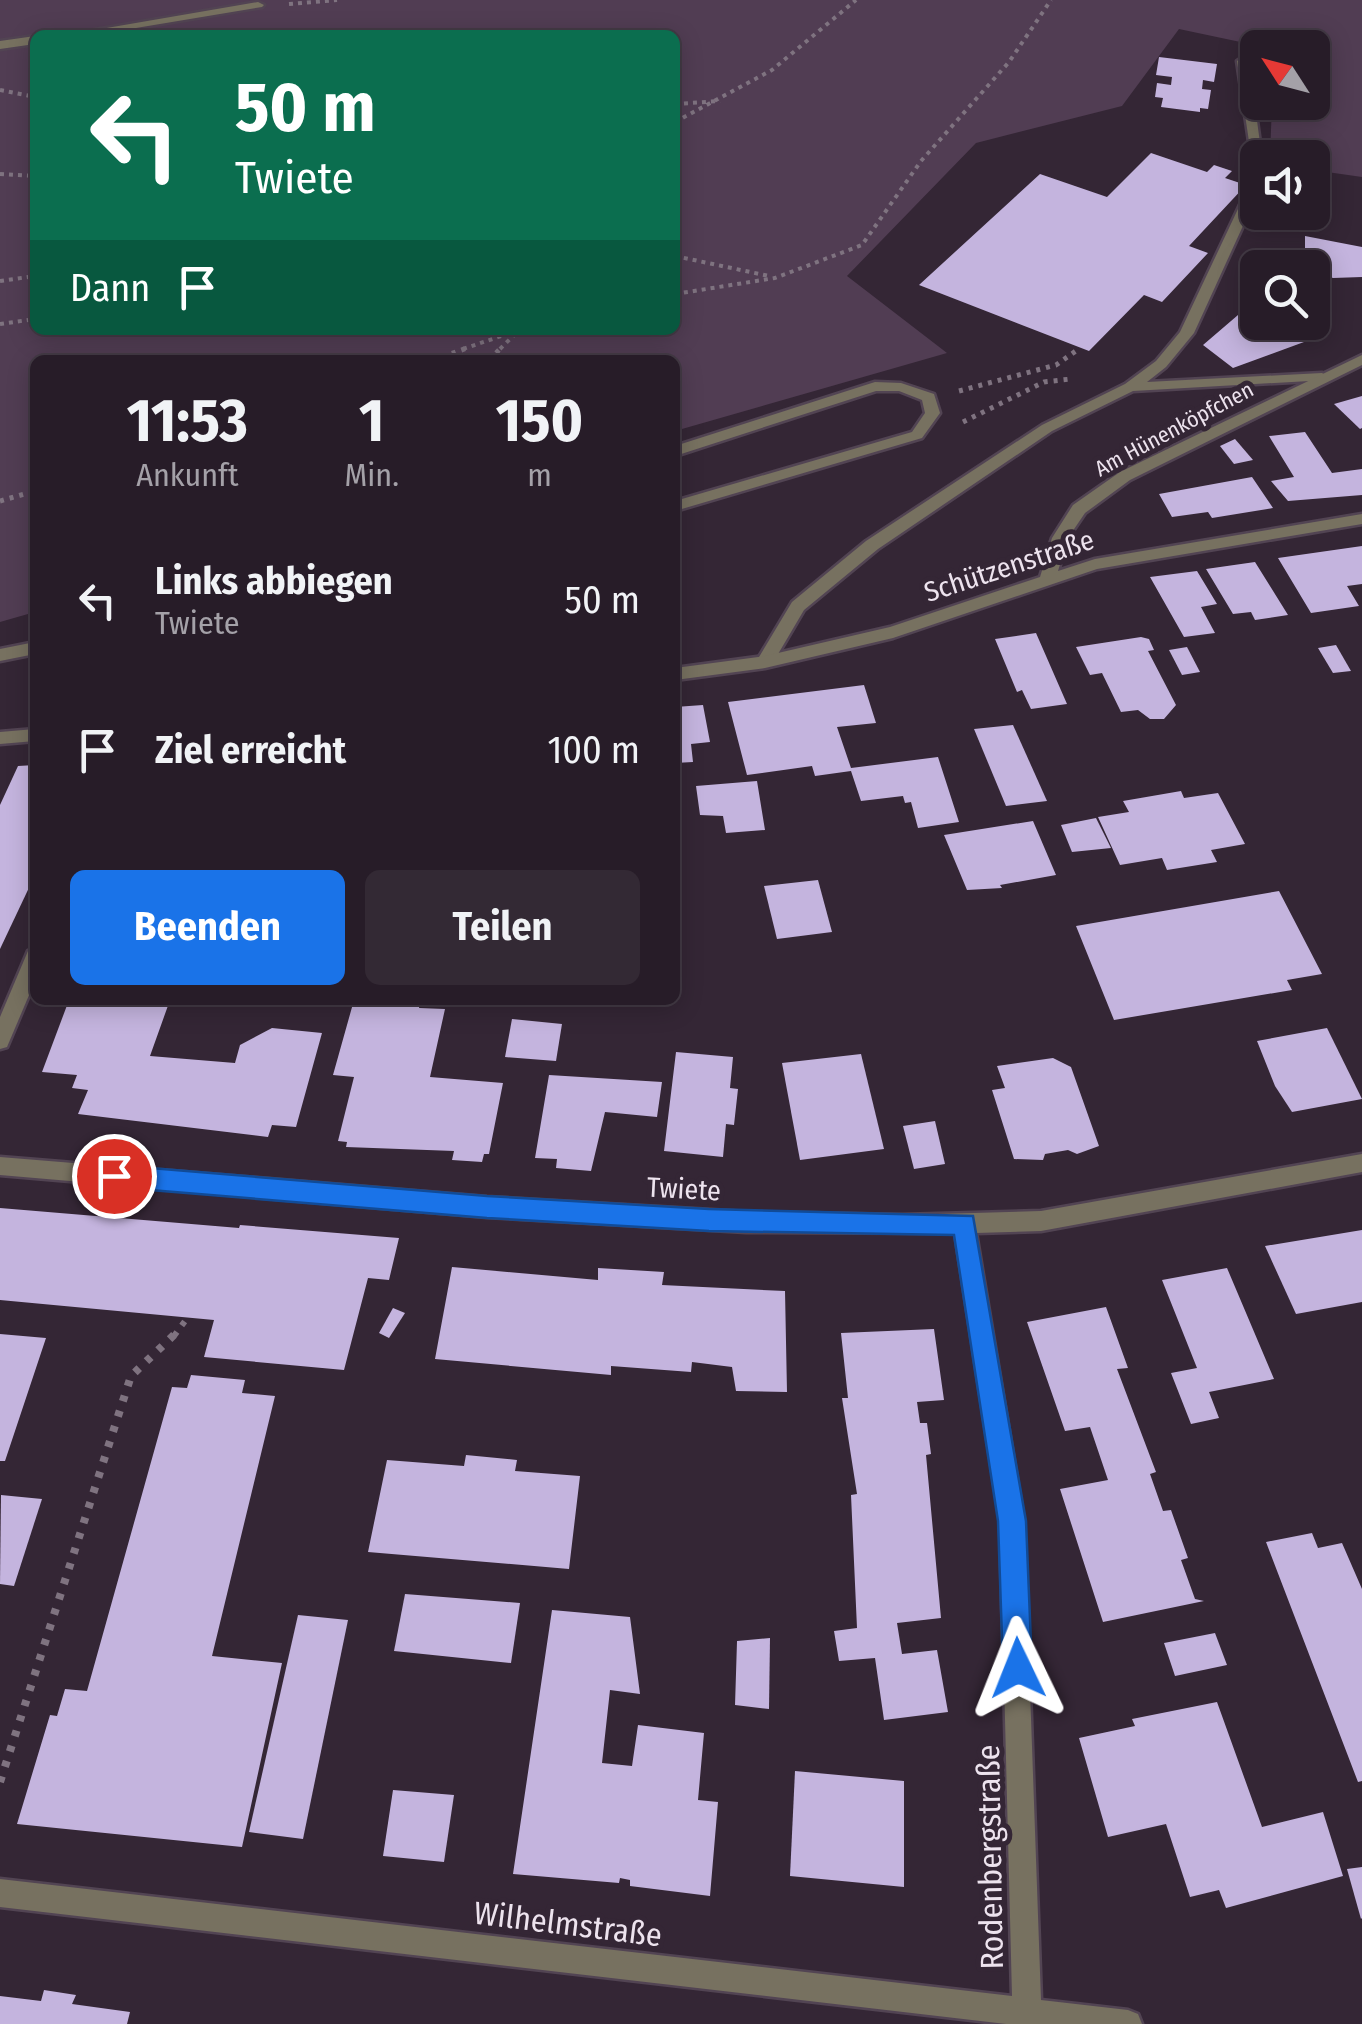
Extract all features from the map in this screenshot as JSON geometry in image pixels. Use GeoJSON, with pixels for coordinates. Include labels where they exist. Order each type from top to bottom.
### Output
{"type":"FeatureCollection","features":[{"type":"Feature","properties":{"kind":"street"},"geometry":{"type":"LineString","coordinates":[[103,30],[258,5]]}},
{"type":"Feature","properties":{"kind":"street"},"geometry":{"type":"LineString","coordinates":[[0,45],[30,41]]}},
{"type":"Feature","properties":{"kind":"street"},"geometry":{"type":"LineString","coordinates":[[765,662],[798,606],[872,545],[1047,428],[1130,387],[1161,364],[1188,333],[1240,216]]}},
{"type":"Feature","properties":{"kind":"street","name":"Am Hünenköpfchen"},"geometry":{"type":"LineString","coordinates":[[1047,579],[1060,538],[1078,509],[1125,476],[1362,359]]}},
{"type":"Feature","properties":{"kind":"street"},"geometry":{"type":"LineString","coordinates":[[1130,387],[1322,376]]}},
{"type":"Feature","properties":{"kind":"street"},"geometry":{"type":"LineString","coordinates":[[680,449],[875,386],[900,387],[931,405],[917,435],[680,505]]}},
{"type":"Feature","properties":{"kind":"street","name":"Schützenstraße"},"geometry":{"type":"LineString","coordinates":[[680,673],[765,662],[910,627],[1096,564],[1362,519]]}},
{"type":"Feature","properties":{"kind":"street"},"geometry":{"type":"LineString","coordinates":[[0,654],[30,649]]}},
{"type":"Feature","properties":{"kind":"street"},"geometry":{"type":"LineString","coordinates":[[0,738],[30,735]]}},
{"type":"Feature","properties":{"kind":"street"},"geometry":{"type":"LineString","coordinates":[[0,1041],[30,969]]}},
{"type":"Feature","properties":{"kind":"street","name":"Twiete"},"geometry":{"type":"LineString","coordinates":[[0,1166],[527,1210],[746,1222],[964,1224],[1042,1221],[1362,1163]]}},
{"type":"Feature","properties":{"kind":"street","name":"Rodenbergstraße"},"geometry":{"type":"LineString","coordinates":[[964,1224],[1012,1521],[1027,2012]]}},
{"type":"Feature","properties":{"kind":"street","name":"Wilhelmstraße"},"geometry":{"type":"LineString","coordinates":[[0,1893],[1128,2024]]}},
{"type":"Feature","properties":{"kind":"path"},"geometry":{"type":"LineString","coordinates":[[258,5],[337,0]]}},
{"type":"Feature","properties":{"kind":"path"},"geometry":{"type":"LineString","coordinates":[[680,120],[726,101],[819,37],[856,0]]}},
{"type":"Feature","properties":{"kind":"path"},"geometry":{"type":"LineString","coordinates":[[680,293],[775,278],[862,246],[920,161],[1009,62],[1051,0]]}},
{"type":"Feature","properties":{"kind":"path"},"geometry":{"type":"LineString","coordinates":[[0,90],[30,96]]}},
{"type":"Feature","properties":{"kind":"path"},"geometry":{"type":"LineString","coordinates":[[680,104],[726,101]]}},
{"type":"Feature","properties":{"kind":"path"},"geometry":{"type":"LineString","coordinates":[[0,174],[30,176]]}},
{"type":"Feature","properties":{"kind":"path"},"geometry":{"type":"LineString","coordinates":[[680,257],[775,278]]}},
{"type":"Feature","properties":{"kind":"path"},"geometry":{"type":"LineString","coordinates":[[0,281],[30,277]]}},
{"type":"Feature","properties":{"kind":"path"},"geometry":{"type":"LineString","coordinates":[[0,324],[30,320]]}},
{"type":"Feature","properties":{"kind":"path"},"geometry":{"type":"LineString","coordinates":[[447,355],[505,335]]}},
{"type":"Feature","properties":{"kind":"path"},"geometry":{"type":"LineString","coordinates":[[494,355],[514,335]]}},
{"type":"Feature","properties":{"kind":"path"},"geometry":{"type":"LineString","coordinates":[[931,405],[1056,365],[1080,348]]}},
{"type":"Feature","properties":{"kind":"path"},"geometry":{"type":"LineString","coordinates":[[931,405],[959,423],[1044,382],[1082,377]]}},
{"type":"Feature","properties":{"kind":"path"},"geometry":{"type":"LineString","coordinates":[[0,501],[30,492]]}},
{"type":"Feature","properties":{"kind":"path"},"geometry":{"type":"LineString","coordinates":[[0,1782],[131,1376],[165,1348],[188,1318]]}},
{"type":"Feature","properties":{"kind":"shaded area"},"geometry":{"type":"Polygon","coordinates":[[[0,0],[1362,0],[1362,177],[1330,172],[1330,140],[1271,140],[1271,120],[1330,120],[1330,30],[1240,30],[1240,42],[1179,29],[1122,106],[976,143],[847,276],[947,353],[680,430],[680,355],[30,355],[30,613],[0,622],[0,0]]]}},
{"type":"Feature","properties":{"kind":"building"},"geometry":{"type":"Polygon","coordinates":[[[1159,57],[1217,64],[1214,82],[1203,80],[1202,89],[1211,90],[1208,109],[1200,108],[1200,112],[1161,107],[1163,98],[1155,97],[1157,83],[1171,85],[1172,77],[1156,75],[1159,57]]]}},
{"type":"Feature","properties":{"kind":"building"},"geometry":{"type":"Polygon","coordinates":[[[1151,153],[1207,172],[1214,165],[1232,171],[1225,178],[1240,183],[1240,191],[1189,246],[1208,253],[1162,302],[1144,295],[1089,351],[919,285],[1040,174],[1107,197],[1151,153]]]}},
{"type":"Feature","properties":{"kind":"building"},"geometry":{"type":"Polygon","coordinates":[[[1305,236],[1362,247],[1362,277],[1330,277],[1330,250],[1305,250],[1305,236]]]}},
{"type":"Feature","properties":{"kind":"building"},"geometry":{"type":"Polygon","coordinates":[[[1238,315],[1240,340],[1304,342],[1233,368],[1203,345],[1238,315]]]}},
{"type":"Feature","properties":{"kind":"building"},"geometry":{"type":"Polygon","coordinates":[[[1362,396],[1362,428],[1360,429],[1334,404],[1362,396]]]}},
{"type":"Feature","properties":{"kind":"building"},"geometry":{"type":"Polygon","coordinates":[[[1305,432],[1332,473],[1362,469],[1362,495],[1288,501],[1271,481],[1294,477],[1269,436],[1305,432]]]}},
{"type":"Feature","properties":{"kind":"building"},"geometry":{"type":"Polygon","coordinates":[[[1235,439],[1253,460],[1234,464],[1220,446],[1235,439]]]}},
{"type":"Feature","properties":{"kind":"building"},"geometry":{"type":"Polygon","coordinates":[[[1252,477],[1273,508],[1212,518],[1208,512],[1172,517],[1159,494],[1252,477]]]}},
{"type":"Feature","properties":{"kind":"building"},"geometry":{"type":"Polygon","coordinates":[[[1362,546],[1362,584],[1347,586],[1359,606],[1311,613],[1278,558],[1362,546]]]}},
{"type":"Feature","properties":{"kind":"building"},"geometry":{"type":"Polygon","coordinates":[[[1255,562],[1288,615],[1255,620],[1251,612],[1233,614],[1206,569],[1255,562]]]}},
{"type":"Feature","properties":{"kind":"building"},"geometry":{"type":"Polygon","coordinates":[[[1197,571],[1217,604],[1201,607],[1215,633],[1184,637],[1150,577],[1197,571]]]}},
{"type":"Feature","properties":{"kind":"building"},"geometry":{"type":"Polygon","coordinates":[[[1036,633],[1067,704],[1031,709],[1022,690],[1017,692],[995,639],[1036,633]]]}},
{"type":"Feature","properties":{"kind":"building"},"geometry":{"type":"Polygon","coordinates":[[[1149,639],[1154,650],[1148,651],[1176,705],[1164,719],[1150,719],[1138,710],[1121,712],[1102,673],[1090,675],[1076,647],[1149,639]]]}},
{"type":"Feature","properties":{"kind":"building"},"geometry":{"type":"Polygon","coordinates":[[[1336,645],[1351,671],[1333,673],[1318,648],[1336,645]]]}},
{"type":"Feature","properties":{"kind":"building"},"geometry":{"type":"Polygon","coordinates":[[[1187,647],[1200,672],[1182,675],[1169,650],[1187,647]]]}},
{"type":"Feature","properties":{"kind":"building"},"geometry":{"type":"Polygon","coordinates":[[[864,685],[876,723],[837,727],[851,768],[938,757],[959,822],[918,828],[911,802],[905,803],[903,796],[861,801],[851,771],[815,776],[812,766],[747,775],[728,702],[864,685]]]}},
{"type":"Feature","properties":{"kind":"building"},"geometry":{"type":"Polygon","coordinates":[[[703,705],[710,742],[691,744],[693,762],[680,763],[680,707],[703,705]]]}},
{"type":"Feature","properties":{"kind":"building"},"geometry":{"type":"Polygon","coordinates":[[[1013,725],[1047,801],[1006,806],[974,729],[1013,725]]]}},
{"type":"Feature","properties":{"kind":"building"},"geometry":{"type":"Polygon","coordinates":[[[30,765],[30,886],[0,949],[0,805],[18,766],[30,765]]]}},
{"type":"Feature","properties":{"kind":"building"},"geometry":{"type":"Polygon","coordinates":[[[757,781],[765,830],[726,833],[723,816],[700,815],[696,786],[757,781]]]}},
{"type":"Feature","properties":{"kind":"building"},"geometry":{"type":"Polygon","coordinates":[[[1181,791],[1184,798],[1218,793],[1245,844],[1211,850],[1217,862],[1167,870],[1162,858],[1120,865],[1098,817],[1129,812],[1123,801],[1181,791]]]}},
{"type":"Feature","properties":{"kind":"building"},"geometry":{"type":"Polygon","coordinates":[[[1096,818],[1111,848],[1072,852],[1061,825],[1096,818]]]}},
{"type":"Feature","properties":{"kind":"building"},"geometry":{"type":"Polygon","coordinates":[[[1033,821],[1056,875],[1000,885],[1002,888],[967,890],[944,835],[1033,821]]]}},
{"type":"Feature","properties":{"kind":"building"},"geometry":{"type":"Polygon","coordinates":[[[818,880],[832,932],[777,939],[764,886],[818,880]]]}},
{"type":"Feature","properties":{"kind":"building"},"geometry":{"type":"Polygon","coordinates":[[[1279,891],[1322,974],[1287,980],[1292,990],[1114,1020],[1076,926],[1279,891]]]}},
{"type":"Feature","properties":{"kind":"building"},"geometry":{"type":"Polygon","coordinates":[[[67,1005],[168,1005],[150,1056],[235,1063],[240,1045],[272,1028],[322,1033],[296,1127],[272,1125],[268,1137],[78,1114],[88,1090],[72,1088],[77,1075],[42,1072],[67,1005]]]}},
{"type":"Feature","properties":{"kind":"building"},"geometry":{"type":"Polygon","coordinates":[[[353,1005],[445,1009],[430,1077],[503,1083],[489,1154],[484,1154],[482,1162],[452,1160],[454,1151],[346,1147],[347,1142],[338,1141],[354,1077],[333,1075],[353,1005]]]}},
{"type":"Feature","properties":{"kind":"building"},"geometry":{"type":"Polygon","coordinates":[[[512,1019],[562,1024],[556,1061],[505,1057],[512,1019]]]}},
{"type":"Feature","properties":{"kind":"building"},"geometry":{"type":"Polygon","coordinates":[[[1327,1028],[1362,1099],[1292,1112],[1275,1086],[1257,1041],[1327,1028]]]}},
{"type":"Feature","properties":{"kind":"building"},"geometry":{"type":"Polygon","coordinates":[[[676,1052],[733,1057],[730,1088],[738,1089],[734,1125],[726,1124],[723,1157],[664,1151],[676,1052]]]}},
{"type":"Feature","properties":{"kind":"building"},"geometry":{"type":"Polygon","coordinates":[[[861,1054],[884,1149],[800,1160],[782,1063],[861,1054]]]}},
{"type":"Feature","properties":{"kind":"building"},"geometry":{"type":"Polygon","coordinates":[[[1053,1058],[1071,1067],[1099,1146],[1077,1154],[1068,1150],[1045,1154],[1043,1160],[1014,1159],[992,1090],[1005,1088],[997,1066],[1053,1058]]]}},
{"type":"Feature","properties":{"kind":"building"},"geometry":{"type":"Polygon","coordinates":[[[549,1075],[662,1082],[657,1117],[605,1112],[591,1171],[556,1168],[557,1159],[535,1158],[549,1075]]]}},
{"type":"Feature","properties":{"kind":"building"},"geometry":{"type":"Polygon","coordinates":[[[935,1121],[945,1164],[914,1169],[903,1126],[935,1121]]]}},
{"type":"Feature","properties":{"kind":"building"},"geometry":{"type":"Polygon","coordinates":[[[0,1208],[399,1238],[389,1280],[368,1278],[344,1370],[204,1357],[214,1320],[0,1300],[0,1208]]]}},
{"type":"Feature","properties":{"kind":"building"},"geometry":{"type":"Polygon","coordinates":[[[1362,1230],[1362,1302],[1296,1314],[1265,1246],[1362,1230]]]}},
{"type":"Feature","properties":{"kind":"building"},"geometry":{"type":"Polygon","coordinates":[[[452,1267],[598,1280],[598,1268],[664,1272],[662,1285],[785,1291],[787,1392],[736,1391],[732,1367],[692,1362],[691,1372],[611,1366],[611,1375],[435,1359],[452,1267]]]}},
{"type":"Feature","properties":{"kind":"building"},"geometry":{"type":"Polygon","coordinates":[[[1227,1268],[1274,1379],[1209,1392],[1219,1418],[1191,1424],[1171,1373],[1197,1368],[1162,1280],[1227,1268]]]}},
{"type":"Feature","properties":{"kind":"building"},"geometry":{"type":"Polygon","coordinates":[[[1106,1307],[1128,1368],[1117,1369],[1156,1472],[1150,1474],[1163,1511],[1171,1510],[1188,1558],[1181,1560],[1195,1599],[1204,1601],[1103,1622],[1060,1489],[1108,1480],[1090,1427],[1065,1431],[1027,1322],[1106,1307]]]}},
{"type":"Feature","properties":{"kind":"building"},"geometry":{"type":"Polygon","coordinates":[[[393,1308],[405,1313],[389,1338],[379,1333],[393,1308]]]}},
{"type":"Feature","properties":{"kind":"building"},"geometry":{"type":"Polygon","coordinates":[[[934,1329],[944,1400],[917,1402],[920,1423],[927,1423],[931,1454],[926,1455],[941,1618],[897,1623],[902,1654],[937,1650],[948,1712],[884,1720],[875,1658],[839,1661],[834,1631],[857,1628],[851,1495],[857,1494],[842,1398],[848,1398],[841,1333],[934,1329]]]}},
{"type":"Feature","properties":{"kind":"building"},"geometry":{"type":"Polygon","coordinates":[[[0,1334],[46,1338],[5,1461],[0,1461],[0,1334]]]}},
{"type":"Feature","properties":{"kind":"building"},"geometry":{"type":"Polygon","coordinates":[[[191,1375],[245,1380],[242,1393],[275,1396],[212,1656],[282,1663],[242,1847],[17,1824],[50,1715],[57,1716],[65,1689],[87,1691],[172,1387],[187,1388],[191,1375]]]}},
{"type":"Feature","properties":{"kind":"building"},"geometry":{"type":"Polygon","coordinates":[[[466,1455],[517,1460],[515,1471],[580,1476],[569,1569],[368,1552],[387,1460],[464,1466],[466,1455]]]}},
{"type":"Feature","properties":{"kind":"building"},"geometry":{"type":"Polygon","coordinates":[[[1,1495],[42,1499],[14,1586],[0,1584],[1,1495]]]}},
{"type":"Feature","properties":{"kind":"building"},"geometry":{"type":"Polygon","coordinates":[[[1312,1533],[1318,1548],[1342,1543],[1362,1589],[1362,1781],[1358,1782],[1266,1542],[1312,1533]]]}},
{"type":"Feature","properties":{"kind":"building"},"geometry":{"type":"Polygon","coordinates":[[[405,1594],[520,1603],[511,1663],[394,1651],[405,1594]]]}},
{"type":"Feature","properties":{"kind":"building"},"geometry":{"type":"Polygon","coordinates":[[[552,1610],[630,1617],[640,1694],[610,1690],[602,1763],[632,1766],[638,1725],[704,1733],[698,1800],[718,1802],[710,1896],[630,1886],[630,1880],[620,1878],[619,1883],[513,1874],[552,1610]]]}},
{"type":"Feature","properties":{"kind":"building"},"geometry":{"type":"Polygon","coordinates":[[[298,1615],[348,1620],[303,1839],[249,1832],[298,1615]]]}},
{"type":"Feature","properties":{"kind":"building"},"geometry":{"type":"Polygon","coordinates":[[[1215,1633],[1227,1665],[1175,1676],[1164,1643],[1215,1633]]]}},
{"type":"Feature","properties":{"kind":"building"},"geometry":{"type":"Polygon","coordinates":[[[770,1638],[769,1709],[735,1705],[737,1641],[770,1638]]]}},
{"type":"Feature","properties":{"kind":"building"},"geometry":{"type":"Polygon","coordinates":[[[1217,1702],[1262,1827],[1323,1812],[1343,1876],[1226,1908],[1219,1890],[1190,1897],[1166,1824],[1108,1837],[1079,1738],[1135,1726],[1132,1719],[1217,1702]]]}},
{"type":"Feature","properties":{"kind":"building"},"geometry":{"type":"Polygon","coordinates":[[[795,1771],[904,1781],[904,1887],[790,1876],[795,1771]]]}},
{"type":"Feature","properties":{"kind":"building"},"geometry":{"type":"Polygon","coordinates":[[[393,1790],[454,1795],[444,1862],[383,1856],[393,1790]]]}},
{"type":"Feature","properties":{"kind":"building"},"geometry":{"type":"Polygon","coordinates":[[[1362,1867],[1362,1918],[1361,1919],[1347,1869],[1362,1867]]]}},
{"type":"Feature","properties":{"kind":"building"},"geometry":{"type":"Polygon","coordinates":[[[44,1990],[76,1995],[72,2004],[130,2012],[127,2024],[0,2024],[0,1996],[41,2001],[44,1990]]]}},
{"type":"Feature","properties":{"kind":"route"},"geometry":{"type":"LineString","coordinates":[[114,1176],[487,1207],[709,1220],[964,1224],[1012,1521],[1018,1668]]}}]}
